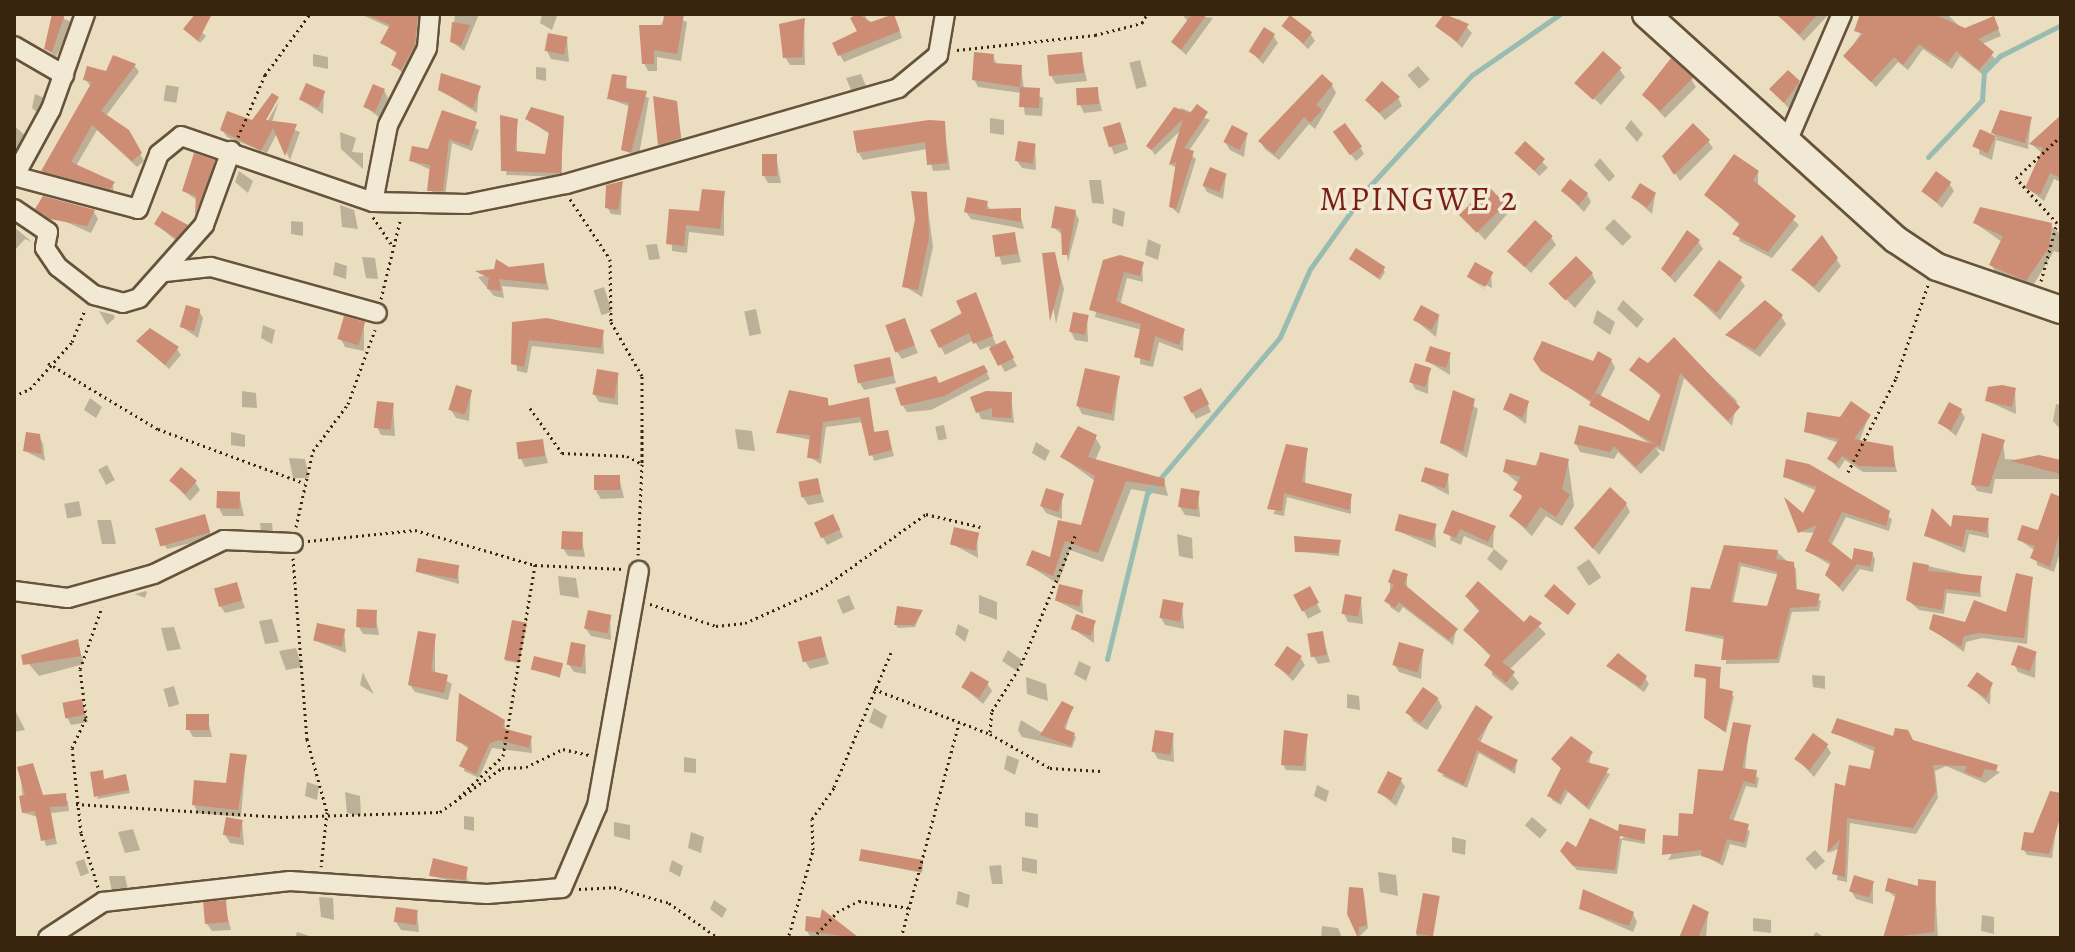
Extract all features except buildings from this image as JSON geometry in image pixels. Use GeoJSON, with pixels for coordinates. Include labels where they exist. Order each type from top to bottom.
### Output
{"type":"FeatureCollection","features":[{"type":"Feature","properties":{"kind":"street"},"geometry":{"type":"LineString","coordinates":[[85,14],[64,75],[14,177],[138,209],[173,136],[231,151],[373,202],[405,201],[442,207],[566,184],[854,104],[915,79],[938,55],[945,14]]}},
{"type":"Feature","properties":{"kind":"street"},"geometry":{"type":"LineString","coordinates":[[373,202],[388,125],[427,48],[430,14]]}},
{"type":"Feature","properties":{"kind":"street"},"geometry":{"type":"LineString","coordinates":[[1646,14],[1789,137],[1895,239],[1937,267],[2061,310]]}},
{"type":"Feature","properties":{"kind":"street"},"geometry":{"type":"LineString","coordinates":[[1789,137],[1842,14]]}},
{"type":"Feature","properties":{"kind":"street"},"geometry":{"type":"LineString","coordinates":[[14,46],[64,75]]}},
{"type":"Feature","properties":{"kind":"street"},"geometry":{"type":"LineString","coordinates":[[14,64],[35,58]]}},
{"type":"Feature","properties":{"kind":"street"},"geometry":{"type":"LineString","coordinates":[[14,209],[38,220],[58,267],[94,295],[123,303],[139,298],[204,225],[231,151]]}},
{"type":"Feature","properties":{"kind":"street"},"geometry":{"type":"LineString","coordinates":[[165,272],[211,267],[377,313]]}},
{"type":"Feature","properties":{"kind":"street"},"geometry":{"type":"LineString","coordinates":[[14,591],[68,598],[97,592],[224,540],[293,543]]}},
{"type":"Feature","properties":{"kind":"street"},"geometry":{"type":"LineString","coordinates":[[48,938],[103,902],[319,879],[487,894],[562,888],[597,806],[639,599],[639,571]]}},
{"type":"Feature","properties":{"kind":"path"},"geometry":{"type":"LineString","coordinates":[[231,151],[265,75],[310,14]]}},
{"type":"Feature","properties":{"kind":"path"},"geometry":{"type":"LineString","coordinates":[[938,55],[1095,35],[1142,23],[1147,14]]}},
{"type":"Feature","properties":{"kind":"path"},"geometry":{"type":"LineString","coordinates":[[2034,302],[2057,223],[2016,178],[2061,136]]}},
{"type":"Feature","properties":{"kind":"path"},"geometry":{"type":"LineString","coordinates":[[293,543],[415,530],[535,565],[639,571],[642,376],[611,322],[610,259],[566,184]]}},
{"type":"Feature","properties":{"kind":"path"},"geometry":{"type":"LineString","coordinates":[[319,879],[327,812],[307,739],[293,543],[313,451],[342,415],[364,368],[405,201]]}},
{"type":"Feature","properties":{"kind":"path"},"geometry":{"type":"LineString","coordinates":[[373,202],[374,225],[392,245]]}},
{"type":"Feature","properties":{"kind":"path"},"geometry":{"type":"LineString","coordinates":[[1848,472],[1896,378],[1937,267]]}},
{"type":"Feature","properties":{"kind":"path"},"geometry":{"type":"LineString","coordinates":[[14,396],[30,389],[48,363],[72,342],[94,295]]}},
{"type":"Feature","properties":{"kind":"path"},"geometry":{"type":"LineString","coordinates":[[48,363],[158,429],[304,483]]}},
{"type":"Feature","properties":{"kind":"path"},"geometry":{"type":"LineString","coordinates":[[530,408],[562,453],[627,456],[642,464]]}},
{"type":"Feature","properties":{"kind":"path"},"geometry":{"type":"LineString","coordinates":[[639,599],[716,626],[745,623],[821,589],[926,514],[980,527]]}},
{"type":"Feature","properties":{"kind":"path"},"geometry":{"type":"LineString","coordinates":[[990,734],[992,711],[1021,665],[1075,536]]}},
{"type":"Feature","properties":{"kind":"path"},"geometry":{"type":"LineString","coordinates":[[453,802],[503,756],[535,565]]}},
{"type":"Feature","properties":{"kind":"path"},"geometry":{"type":"LineString","coordinates":[[97,592],[104,611],[80,669],[86,718],[72,748],[76,804],[103,902]]}},
{"type":"Feature","properties":{"kind":"path"},"geometry":{"type":"LineString","coordinates":[[789,935],[813,850],[812,819],[834,787],[873,688],[891,653]]}},
{"type":"Feature","properties":{"kind":"path"},"geometry":{"type":"LineString","coordinates":[[873,688],[990,734],[1050,768],[1101,771]]}},
{"type":"Feature","properties":{"kind":"path"},"geometry":{"type":"LineString","coordinates":[[901,938],[959,723]]}},
{"type":"Feature","properties":{"kind":"path"},"geometry":{"type":"LineString","coordinates":[[76,804],[280,817],[327,812],[387,817],[440,812],[502,768],[526,767],[563,749],[606,759]]}},
{"type":"Feature","properties":{"kind":"path"},"geometry":{"type":"LineString","coordinates":[[562,888],[614,887],[669,903],[718,938]]}},
{"type":"Feature","properties":{"kind":"path"},"geometry":{"type":"LineString","coordinates":[[813,938],[837,912],[859,901],[911,908]]}},
{"type":"Feature","properties":{"kind":"path"},"geometry":{"type":"LineString","coordinates":[[775,938],[789,935],[795,938]]}},
{"type":"Feature","properties":{"kind":"waterway"},"geometry":{"type":"LineString","coordinates":[[1107,659],[1147,494],[1280,337],[1310,269],[1367,189],[1472,75],[1560,14]]}},
{"type":"Feature","properties":{"kind":"waterway"},"geometry":{"type":"LineString","coordinates":[[1928,157],[1982,100],[1984,72],[2000,56],[2061,25]]}},
{"type":"Feature","properties":{"kind":"district","name":"MPINGWE 2"},"geometry":{"type":"Point","coordinates":[1419,199]}}]}
